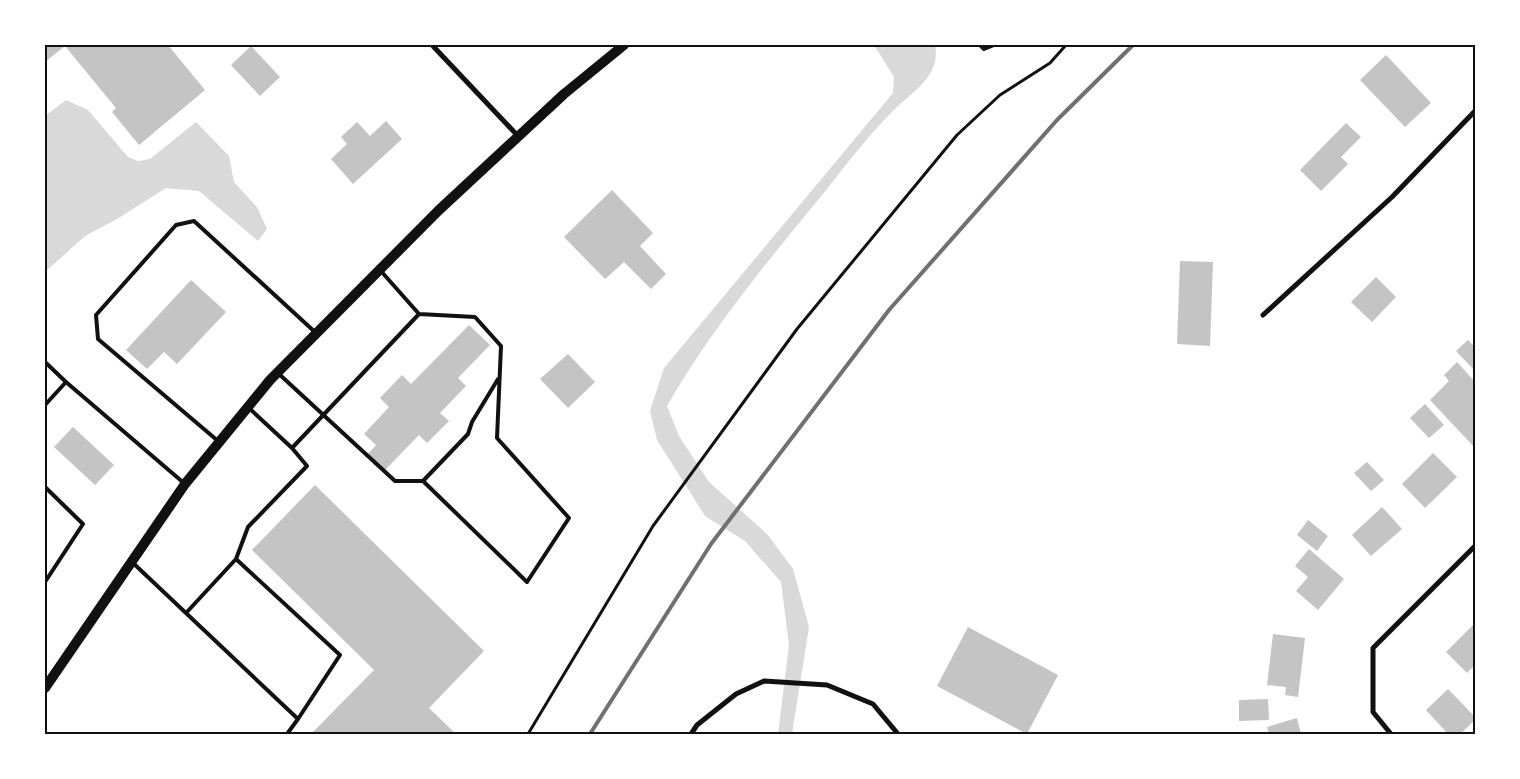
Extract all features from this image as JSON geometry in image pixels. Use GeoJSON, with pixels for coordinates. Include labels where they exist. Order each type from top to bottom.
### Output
{"type":"FeatureCollection","features":[{"type":"Feature","properties":{"kind":"main road"},"geometry":{"type":"LineString","coordinates":[[45,688],[185,484],[277,372],[379,269],[518,136],[624,45]]}},
{"type":"Feature","properties":{"kind":"street"},"geometry":{"type":"LineString","coordinates":[[432,45],[518,136]]}},
{"type":"Feature","properties":{"kind":"street"},"geometry":{"type":"LineString","coordinates":[[1263,315],[1392,197],[1475,111]]}},
{"type":"Feature","properties":{"kind":"street"},"geometry":{"type":"LineString","coordinates":[[1391,734],[1373,712],[1373,648],[1475,546]]}},
{"type":"Feature","properties":{"kind":"street"},"geometry":{"type":"LineString","coordinates":[[691,734],[697,725],[736,694],[764,681],[827,685],[873,704],[898,734]]}},
{"type":"Feature","properties":{"kind":"lane"},"geometry":{"type":"LineString","coordinates":[[980,45],[984,49],[994,45]]}},
{"type":"Feature","properties":{"kind":"lane"},"geometry":{"type":"LineString","coordinates":[[219,442],[98,338],[96,315],[176,225],[194,222],[316,332]]}},
{"type":"Feature","properties":{"kind":"lane"},"geometry":{"type":"LineString","coordinates":[[277,372],[395,481],[423,481],[527,582],[569,518],[497,438],[501,346],[475,317],[419,314],[379,269]]}},
{"type":"Feature","properties":{"kind":"lane"},"geometry":{"type":"LineString","coordinates":[[292,448],[419,314]]}},
{"type":"Feature","properties":{"kind":"lane"},"geometry":{"type":"LineString","coordinates":[[45,362],[185,484]]}},
{"type":"Feature","properties":{"kind":"lane"},"geometry":{"type":"LineString","coordinates":[[423,481],[468,434],[472,422],[499,379]]}},
{"type":"Feature","properties":{"kind":"lane"},"geometry":{"type":"LineString","coordinates":[[45,404],[66,382]]}},
{"type":"Feature","properties":{"kind":"lane"},"geometry":{"type":"LineString","coordinates":[[186,613],[236,559],[248,527],[307,466],[292,448],[248,407]]}},
{"type":"Feature","properties":{"kind":"lane"},"geometry":{"type":"LineString","coordinates":[[45,487],[83,524],[45,582]]}},
{"type":"Feature","properties":{"kind":"lane"},"geometry":{"type":"LineString","coordinates":[[236,559],[340,655],[287,734]]}},
{"type":"Feature","properties":{"kind":"lane"},"geometry":{"type":"LineString","coordinates":[[131,562],[298,719]]}},
{"type":"Feature","properties":{"kind":"path"},"geometry":{"type":"LineString","coordinates":[[528,734],[653,526],[705,454],[760,383],[797,329],[957,135],[1000,95],[1050,63],[1066,45]]}},
{"type":"Feature","properties":{"kind":"shaded area"},"geometry":{"type":"Polygon","coordinates":[[[874,45],[935,45],[936,56],[929,76],[863,143],[760,271],[720,324],[667,406],[679,436],[709,482],[767,534],[793,569],[809,627],[792,734],[778,734],[789,645],[781,582],[745,541],[705,516],[657,440],[650,411],[664,368],[893,93],[894,77],[874,45]]]}},
{"type":"Feature","properties":{"kind":"shaded area"},"geometry":{"type":"Polygon","coordinates":[[[66,100],[88,110],[128,157],[138,161],[150,159],[196,122],[229,156],[234,182],[257,207],[267,229],[258,241],[199,191],[166,188],[117,219],[85,236],[45,272],[45,116],[66,100]]]}},
{"type":"Feature","properties":{"kind":"building"},"geometry":{"type":"Polygon","coordinates":[[[45,45],[168,45],[205,90],[139,145],[112,112],[116,108],[65,46],[45,62],[45,45]]]}},
{"type":"Feature","properties":{"kind":"building"},"geometry":{"type":"Polygon","coordinates":[[[251,46],[280,77],[260,96],[231,65],[251,46]]]}},
{"type":"Feature","properties":{"kind":"building"},"geometry":{"type":"Polygon","coordinates":[[[1386,55],[1431,103],[1405,127],[1360,80],[1386,55]]]}},
{"type":"Feature","properties":{"kind":"building"},"geometry":{"type":"Polygon","coordinates":[[[386,121],[402,139],[353,184],[331,159],[347,144],[341,137],[357,122],[370,136],[386,121]]]}},
{"type":"Feature","properties":{"kind":"building"},"geometry":{"type":"Polygon","coordinates":[[[1346,123],[1361,137],[1341,157],[1348,164],[1321,191],[1300,170],[1346,123]]]}},
{"type":"Feature","properties":{"kind":"building"},"geometry":{"type":"Polygon","coordinates":[[[612,190],[653,233],[640,246],[666,274],[651,289],[624,262],[605,279],[564,237],[612,190]]]}},
{"type":"Feature","properties":{"kind":"building"},"geometry":{"type":"Polygon","coordinates":[[[1180,261],[1213,262],[1210,346],[1177,344],[1180,261]]]}},
{"type":"Feature","properties":{"kind":"building"},"geometry":{"type":"Polygon","coordinates":[[[1376,277],[1396,297],[1372,322],[1351,302],[1376,277]]]}},
{"type":"Feature","properties":{"kind":"building"},"geometry":{"type":"Polygon","coordinates":[[[191,280],[226,312],[177,364],[164,352],[147,369],[126,350],[191,280]]]}},
{"type":"Feature","properties":{"kind":"building"},"geometry":{"type":"Polygon","coordinates":[[[469,325],[490,345],[458,378],[466,386],[440,413],[449,421],[427,443],[419,435],[385,470],[368,454],[376,445],[364,434],[389,407],[380,398],[402,375],[411,384],[469,325]]]}},
{"type":"Feature","properties":{"kind":"building"},"geometry":{"type":"Polygon","coordinates":[[[1468,340],[1475,347],[1475,371],[1456,351],[1468,340]]]}},
{"type":"Feature","properties":{"kind":"building"},"geometry":{"type":"Polygon","coordinates":[[[568,354],[595,382],[568,408],[540,379],[568,354]]]}},
{"type":"Feature","properties":{"kind":"building"},"geometry":{"type":"Polygon","coordinates":[[[1457,362],[1475,382],[1475,448],[1430,400],[1449,381],[1444,375],[1457,362]]]}},
{"type":"Feature","properties":{"kind":"building"},"geometry":{"type":"Polygon","coordinates":[[[1425,404],[1444,425],[1429,438],[1410,418],[1425,404]]]}},
{"type":"Feature","properties":{"kind":"building"},"geometry":{"type":"Polygon","coordinates":[[[73,427],[114,465],[95,485],[54,447],[73,427]]]}},
{"type":"Feature","properties":{"kind":"building"},"geometry":{"type":"Polygon","coordinates":[[[1433,453],[1457,477],[1425,508],[1402,484],[1433,453]]]}},
{"type":"Feature","properties":{"kind":"building"},"geometry":{"type":"Polygon","coordinates":[[[1367,462],[1384,480],[1371,491],[1354,473],[1367,462]]]}},
{"type":"Feature","properties":{"kind":"building"},"geometry":{"type":"Polygon","coordinates":[[[315,485],[484,651],[429,708],[456,734],[311,734],[374,670],[252,550],[315,485]]]}},
{"type":"Feature","properties":{"kind":"building"},"geometry":{"type":"Polygon","coordinates":[[[1382,507],[1402,529],[1371,556],[1352,535],[1382,507]]]}},
{"type":"Feature","properties":{"kind":"building"},"geometry":{"type":"Polygon","coordinates":[[[1308,520],[1328,536],[1317,551],[1297,535],[1308,520]]]}},
{"type":"Feature","properties":{"kind":"building"},"geometry":{"type":"Polygon","coordinates":[[[1309,549],[1344,579],[1318,610],[1296,591],[1308,577],[1295,566],[1309,549]]]}},
{"type":"Feature","properties":{"kind":"building"},"geometry":{"type":"Polygon","coordinates":[[[1475,623],[1475,665],[1467,673],[1446,652],[1475,623]]]}},
{"type":"Feature","properties":{"kind":"building"},"geometry":{"type":"Polygon","coordinates":[[[968,627],[1058,675],[1027,734],[937,686],[968,627]]]}},
{"type":"Feature","properties":{"kind":"building"},"geometry":{"type":"Polygon","coordinates":[[[1273,634],[1305,638],[1298,697],[1285,695],[1286,687],[1267,685],[1273,634]]]}},
{"type":"Feature","properties":{"kind":"building"},"geometry":{"type":"Polygon","coordinates":[[[1448,689],[1475,717],[1475,720],[1460,734],[1448,734],[1426,710],[1448,689]]]}},
{"type":"Feature","properties":{"kind":"building"},"geometry":{"type":"Polygon","coordinates":[[[1268,699],[1269,720],[1239,721],[1239,700],[1268,699]]]}},
{"type":"Feature","properties":{"kind":"building"},"geometry":{"type":"Polygon","coordinates":[[[1297,718],[1301,734],[1269,734],[1267,727],[1297,718]]]}},
{"type":"Feature","properties":{"kind":"railway"},"geometry":{"type":"LineString","coordinates":[[590,734],[711,544],[889,310],[1057,120],[1133,45]]}}]}
